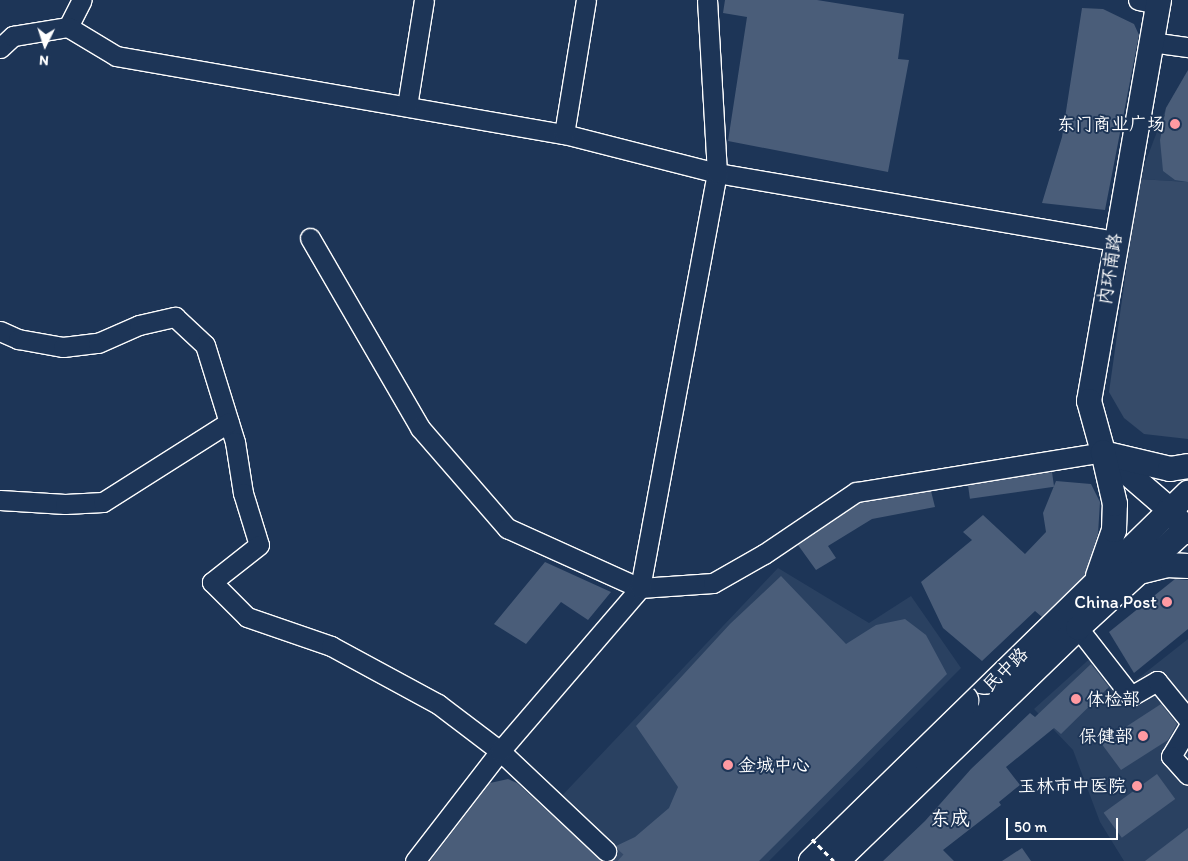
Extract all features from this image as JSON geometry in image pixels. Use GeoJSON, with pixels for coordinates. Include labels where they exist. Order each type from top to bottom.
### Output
{"type":"FeatureCollection","features":[{"type":"Feature","properties":{"kind":"main road","name":"内环南路"},"geometry":{"type":"LineString","coordinates":[[1096,581],[1114,530],[1115,504],[1089,401],[1115,241],[1151,42],[1152,1]]}},
{"type":"Feature","properties":{"kind":"main road"},"geometry":{"type":"LineString","coordinates":[[1103,452],[1155,466],[1188,466]]}},
{"type":"Feature","properties":{"kind":"main road"},"geometry":{"type":"LineString","coordinates":[[1103,452],[1169,509],[1187,529]]}},
{"type":"Feature","properties":{"kind":"main road","name":"人民中路"},"geometry":{"type":"LineString","coordinates":[[812,850],[1188,493]]}},
{"type":"Feature","properties":{"kind":"main road","name":"人民中路"},"geometry":{"type":"LineString","coordinates":[[836,861],[1078,628],[1187,529]]}},
{"type":"Feature","properties":{"kind":"main road"},"geometry":{"type":"LineString","coordinates":[[1137,573],[1167,565],[1188,566]]}},
{"type":"Feature","properties":{"kind":"street"},"geometry":{"type":"LineString","coordinates":[[68,27],[82,0]]}},
{"type":"Feature","properties":{"kind":"street"},"geometry":{"type":"LineString","coordinates":[[407,106],[424,0]]}},
{"type":"Feature","properties":{"kind":"street"},"geometry":{"type":"LineString","coordinates":[[564,134],[586,0]]}},
{"type":"Feature","properties":{"kind":"street"},"geometry":{"type":"LineString","coordinates":[[415,861],[500,751],[640,588],[717,174],[706,0]]}},
{"type":"Feature","properties":{"kind":"street"},"geometry":{"type":"LineString","coordinates":[[0,48],[13,36],[68,27],[116,56],[564,134],[717,174],[1115,241]]}},
{"type":"Feature","properties":{"kind":"street"},"geometry":{"type":"LineString","coordinates":[[1151,42],[1188,47]]}},
{"type":"Feature","properties":{"kind":"street"},"geometry":{"type":"LineString","coordinates":[[310,238],[420,428],[507,528],[640,588],[714,583],[764,554],[856,492],[1103,452]]}},
{"type":"Feature","properties":{"kind":"street"},"geometry":{"type":"LineString","coordinates":[[0,331],[18,339],[63,348],[98,343],[139,325],[175,317],[205,345],[229,422],[243,493],[258,545],[212,582],[247,617],[331,646],[438,704],[500,751],[606,850]]}},
{"type":"Feature","properties":{"kind":"street"},"geometry":{"type":"LineString","coordinates":[[0,500],[65,504],[103,502],[229,422]]}},
{"type":"Feature","properties":{"kind":"street"},"geometry":{"type":"LineString","coordinates":[[1078,628],[1131,696],[1158,681],[1188,719]]}},
{"type":"Feature","properties":{"kind":"street"},"geometry":{"type":"LineString","coordinates":[[1188,728],[1171,756],[1188,774]]}},
{"type":"Feature","properties":{"kind":"path"},"geometry":{"type":"LineString","coordinates":[[812,850],[836,861]]}},
{"type":"Feature","properties":{"kind":"shaded area","name":"东门商业广场"},"geometry":{"type":"Polygon","coordinates":[[[1188,77],[1188,182],[1139,179],[1166,108],[1182,81],[1188,77]]]}},
{"type":"Feature","properties":{"kind":"shaded area"},"geometry":{"type":"Polygon","coordinates":[[[1139,179],[1188,182],[1188,439],[1144,434],[1124,418],[1109,392],[1139,179]]]}},
{"type":"Feature","properties":{"kind":"shaded area","name":"金城中心"},"geometry":{"type":"Polygon","coordinates":[[[778,568],[869,623],[911,596],[961,668],[769,861],[500,861],[778,568]]]}},
{"type":"Feature","properties":{"kind":"shaded area","name":"玉林市中医院"},"geometry":{"type":"Polygon","coordinates":[[[1188,639],[1188,861],[1124,861],[1100,822],[1073,750],[1034,709],[1105,645],[1131,684],[1188,639]]]}},
{"type":"Feature","properties":{"kind":"building"},"geometry":{"type":"Polygon","coordinates":[[[725,0],[817,0],[904,14],[898,59],[909,60],[888,172],[728,141],[747,17],[723,13],[725,0]]]}},
{"type":"Feature","properties":{"kind":"building"},"geometry":{"type":"Polygon","coordinates":[[[1082,8],[1103,9],[1134,24],[1139,35],[1105,210],[1042,203],[1062,137],[1082,8]]]}},
{"type":"Feature","properties":{"kind":"building","name":"东门商业广场"},"geometry":{"type":"Polygon","coordinates":[[[1188,70],[1188,182],[1175,180],[1163,171],[1160,140],[1166,108],[1188,70]]]}},
{"type":"Feature","properties":{"kind":"building"},"geometry":{"type":"Polygon","coordinates":[[[1052,472],[1054,487],[970,499],[968,484],[1052,472]]]}},
{"type":"Feature","properties":{"kind":"building"},"geometry":{"type":"Polygon","coordinates":[[[1056,481],[1091,484],[1100,502],[1098,534],[1085,575],[1042,617],[1035,611],[982,661],[943,628],[921,582],[972,540],[963,532],[983,515],[1025,554],[1046,532],[1043,513],[1056,481]]]}},
{"type":"Feature","properties":{"kind":"building"},"geometry":{"type":"Polygon","coordinates":[[[931,491],[935,507],[872,519],[828,546],[836,558],[816,570],[798,545],[860,503],[931,491]]]}},
{"type":"Feature","properties":{"kind":"building"},"geometry":{"type":"Polygon","coordinates":[[[545,562],[611,592],[588,620],[561,602],[526,644],[494,624],[545,562]]]}},
{"type":"Feature","properties":{"kind":"building","name":"金城中心"},"geometry":{"type":"Polygon","coordinates":[[[781,576],[846,644],[876,625],[905,619],[926,635],[947,674],[759,861],[611,861],[617,854],[616,846],[635,837],[669,808],[678,787],[636,726],[730,624],[781,576]]]}},
{"type":"Feature","properties":{"kind":"building","name":"China Post"},"geometry":{"type":"Polygon","coordinates":[[[1175,579],[1188,580],[1188,629],[1134,673],[1109,632],[1175,579]]]}},
{"type":"Feature","properties":{"kind":"building"},"geometry":{"type":"Polygon","coordinates":[[[1091,664],[1109,687],[1061,734],[1054,728],[1006,767],[1020,785],[999,802],[1001,805],[943,850],[954,861],[883,861],[925,821],[971,769],[1030,713],[1035,717],[1091,664]]]}},
{"type":"Feature","properties":{"kind":"building","name":"保健部"},"geometry":{"type":"Polygon","coordinates":[[[1161,704],[1177,724],[1168,740],[1121,770],[1101,743],[1161,704]]]}},
{"type":"Feature","properties":{"kind":"building"},"geometry":{"type":"Polygon","coordinates":[[[1157,774],[1175,799],[1122,838],[1104,813],[1157,774]]]}},
{"type":"Feature","properties":{"kind":"building"},"geometry":{"type":"Polygon","coordinates":[[[508,779],[517,783],[602,861],[430,861],[490,783],[508,779]]]}},
{"type":"Feature","properties":{"kind":"building"},"geometry":{"type":"Polygon","coordinates":[[[1188,828],[1188,861],[1145,861],[1188,828]]]}},
{"type":"Feature","properties":{"kind":"building"},"geometry":{"type":"Polygon","coordinates":[[[1022,848],[1031,861],[1002,861],[1022,848]]]}},
{"type":"Feature","properties":{"kind":"tunnel"},"geometry":{"type":"LineString","coordinates":[[606,851],[617,861]]}},
{"type":"Feature","properties":{"kind":"place","name":"东门商业广场"},"geometry":{"type":"Point","coordinates":[1175,124]}},
{"type":"Feature","properties":{"kind":"place","name":"China Post"},"geometry":{"type":"Point","coordinates":[1167,602]}},
{"type":"Feature","properties":{"kind":"place","name":"体检部"},"geometry":{"type":"Point","coordinates":[1076,699]}},
{"type":"Feature","properties":{"kind":"place","name":"保健部"},"geometry":{"type":"Point","coordinates":[1143,736]}},
{"type":"Feature","properties":{"kind":"place","name":"金城中心"},"geometry":{"type":"Point","coordinates":[728,765]}},
{"type":"Feature","properties":{"kind":"place","name":"玉林市中医院"},"geometry":{"type":"Point","coordinates":[1137,786]}},
{"type":"Feature","properties":{"kind":"district","name":"东成"},"geometry":{"type":"Point","coordinates":[950,818]}}]}
